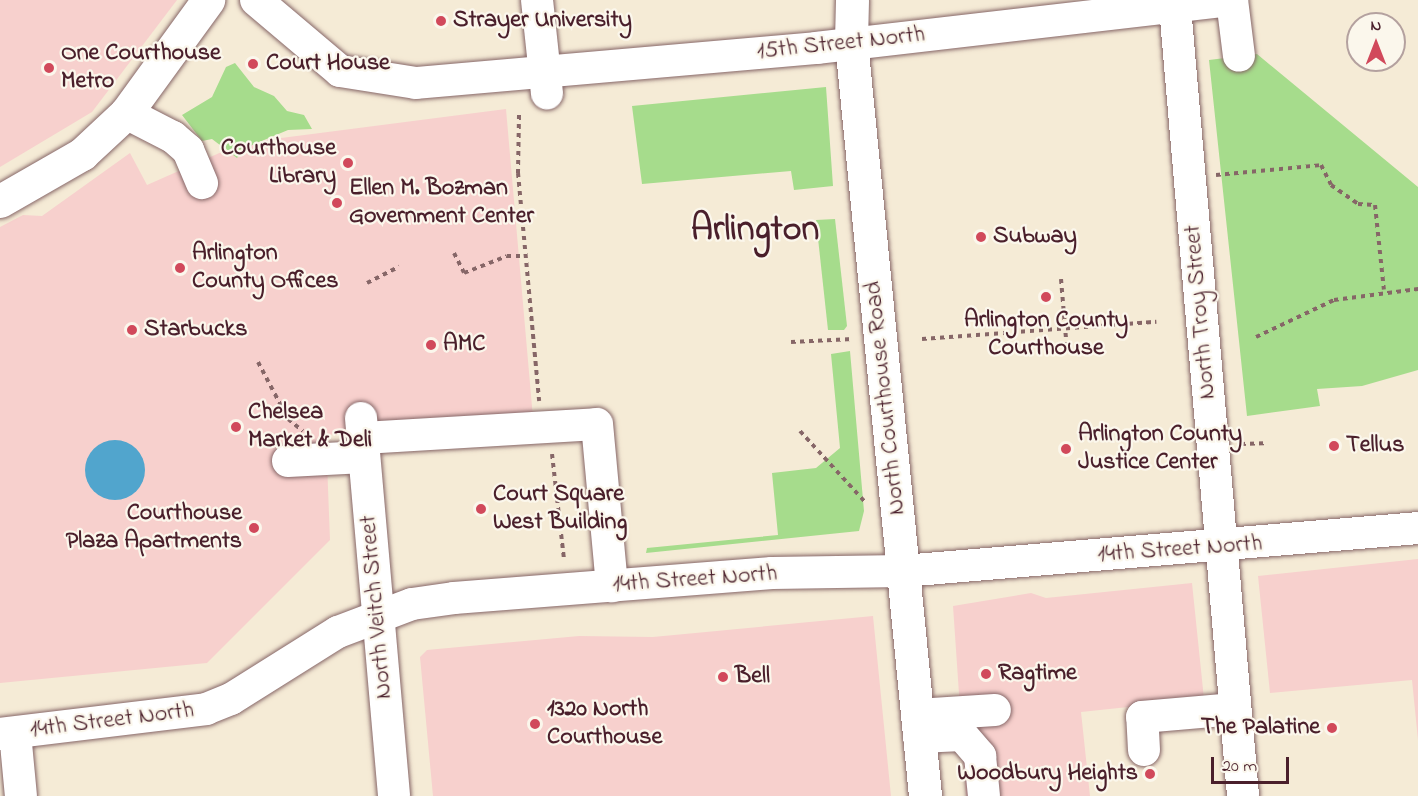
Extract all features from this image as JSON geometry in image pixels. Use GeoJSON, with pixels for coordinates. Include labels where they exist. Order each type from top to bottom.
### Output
{"type":"FeatureCollection","features":[{"type":"Feature","properties":{"kind":"main road"},"geometry":{"type":"LineString","coordinates":[[0,201],[82,154],[126,113],[208,0]]}},
{"type":"Feature","properties":{"kind":"main road","name":"North Courthouse Road"},"geometry":{"type":"LineString","coordinates":[[852,0],[851,42],[925,796]]}},
{"type":"Feature","properties":{"kind":"street","name":"15th Street North"},"geometry":{"type":"LineString","coordinates":[[256,0],[340,71],[389,82],[546,83],[851,42],[1168,5],[1232,0]]}},
{"type":"Feature","properties":{"kind":"street"},"geometry":{"type":"LineString","coordinates":[[537,0],[546,83]]}},
{"type":"Feature","properties":{"kind":"street"},"geometry":{"type":"LineString","coordinates":[[1232,0],[1239,56]]}},
{"type":"Feature","properties":{"kind":"street","name":"North Troy Street"},"geometry":{"type":"LineString","coordinates":[[1168,5],[1177,319],[1221,507],[1219,546],[1243,796]]}},
{"type":"Feature","properties":{"kind":"street"},"geometry":{"type":"LineString","coordinates":[[126,113],[173,137],[188,150],[202,183]]}},
{"type":"Feature","properties":{"kind":"street"},"geometry":{"type":"LineString","coordinates":[[288,461],[363,438],[597,424],[612,586]]}},
{"type":"Feature","properties":{"kind":"street","name":"North Veitch Street"},"geometry":{"type":"LineString","coordinates":[[363,438],[376,616],[394,796]]}},
{"type":"Feature","properties":{"kind":"street","name":"14th Street North"},"geometry":{"type":"LineString","coordinates":[[7,733],[206,709],[239,695],[306,648],[376,616],[454,598],[772,573],[903,571],[1418,528]]}},
{"type":"Feature","properties":{"kind":"street"},"geometry":{"type":"LineString","coordinates":[[1144,750],[1142,717],[1235,709]]}},
{"type":"Feature","properties":{"kind":"street"},"geometry":{"type":"LineString","coordinates":[[918,727],[995,710]]}},
{"type":"Feature","properties":{"kind":"street"},"geometry":{"type":"LineString","coordinates":[[918,727],[963,735],[980,756],[984,796]]}},
{"type":"Feature","properties":{"kind":"street"},"geometry":{"type":"LineString","coordinates":[[7,733],[21,796]]}},
{"type":"Feature","properties":{"kind":"path"},"geometry":{"type":"LineString","coordinates":[[519,115],[525,256],[541,427],[551,450],[564,560]]}},
{"type":"Feature","properties":{"kind":"path"},"geometry":{"type":"LineString","coordinates":[[1214,175],[1321,165],[1331,185],[1358,204],[1375,205],[1384,290]]}},
{"type":"Feature","properties":{"kind":"path"},"geometry":{"type":"LineString","coordinates":[[454,252],[464,273],[507,256],[525,256]]}},
{"type":"Feature","properties":{"kind":"path"},"geometry":{"type":"LineString","coordinates":[[367,283],[399,267]]}},
{"type":"Feature","properties":{"kind":"path"},"geometry":{"type":"LineString","coordinates":[[1061,279],[1067,351]]}},
{"type":"Feature","properties":{"kind":"path"},"geometry":{"type":"LineString","coordinates":[[1256,337],[1334,300],[1384,290],[1418,290]]}},
{"type":"Feature","properties":{"kind":"path"},"geometry":{"type":"LineString","coordinates":[[922,339],[1177,319]]}},
{"type":"Feature","properties":{"kind":"path"},"geometry":{"type":"LineString","coordinates":[[790,342],[853,339]]}},
{"type":"Feature","properties":{"kind":"path"},"geometry":{"type":"LineString","coordinates":[[258,362],[288,419],[313,431]]}},
{"type":"Feature","properties":{"kind":"path"},"geometry":{"type":"LineString","coordinates":[[800,431],[846,486],[871,507]]}},
{"type":"Feature","properties":{"kind":"path"},"geometry":{"type":"LineString","coordinates":[[1240,444],[1264,443]]}},
{"type":"Feature","properties":{"kind":"shaded area","name":"One Courthouse Metro"},"geometry":{"type":"Polygon","coordinates":[[[0,0],[177,0],[92,112],[0,167],[0,0]]]}},
{"type":"Feature","properties":{"kind":"shaded area"},"geometry":{"type":"Polygon","coordinates":[[[506,109],[533,418],[326,435],[330,540],[207,663],[0,683],[0,227],[23,215],[42,216],[130,153],[147,185],[242,143],[506,109]]]}},
{"type":"Feature","properties":{"kind":"shaded area"},"geometry":{"type":"Polygon","coordinates":[[[1418,559],[1418,740],[1412,680],[1270,693],[1258,576],[1418,559]]]}},
{"type":"Feature","properties":{"kind":"shaded area"},"geometry":{"type":"Polygon","coordinates":[[[1192,583],[1204,699],[1081,712],[1090,796],[966,796],[953,606],[1031,593],[1046,598],[1192,583]]]}},
{"type":"Feature","properties":{"kind":"shaded area"},"geometry":{"type":"Polygon","coordinates":[[[873,616],[891,796],[433,796],[420,657],[427,650],[579,636],[653,637],[873,616]]]}},
{"type":"Feature","properties":{"kind":"green space"},"geometry":{"type":"Polygon","coordinates":[[[1257,54],[1418,187],[1418,370],[1362,386],[1317,389],[1320,406],[1247,416],[1209,60],[1257,54]]]}},
{"type":"Feature","properties":{"kind":"green space"},"geometry":{"type":"Polygon","coordinates":[[[235,63],[254,87],[274,96],[287,111],[304,115],[312,129],[288,130],[245,148],[237,158],[212,139],[202,141],[182,115],[212,97],[226,67],[235,63]]]}},
{"type":"Feature","properties":{"kind":"green space"},"geometry":{"type":"Polygon","coordinates":[[[826,87],[833,186],[794,190],[791,171],[642,184],[632,106],[826,87]]]}},
{"type":"Feature","properties":{"kind":"green space"},"geometry":{"type":"Polygon","coordinates":[[[835,219],[847,326],[844,330],[828,330],[816,220],[835,219]]]}},
{"type":"Feature","properties":{"kind":"green space"},"geometry":{"type":"Polygon","coordinates":[[[850,351],[864,511],[859,531],[646,553],[647,548],[778,535],[772,473],[816,468],[840,448],[831,354],[850,351]]]}},
{"type":"Feature","properties":{"kind":"water"},"geometry":{"type":"Polygon","coordinates":[[[109,440],[121,440],[137,448],[143,458],[145,470],[143,482],[137,492],[121,500],[109,500],[93,492],[85,476],[85,464],[93,448],[109,440]]]}},
{"type":"Feature","properties":{"kind":"place","name":"Strayer University"},"geometry":{"type":"Point","coordinates":[441,21]}},
{"type":"Feature","properties":{"kind":"place","name":"Court House"},"geometry":{"type":"Point","coordinates":[253,64]}},
{"type":"Feature","properties":{"kind":"place","name":"One Courthouse Metro"},"geometry":{"type":"Point","coordinates":[49,68]}},
{"type":"Feature","properties":{"kind":"place","name":"Courthouse Library"},"geometry":{"type":"Point","coordinates":[348,163]}},
{"type":"Feature","properties":{"kind":"place","name":"Ellen M. Bozman Government Center"},"geometry":{"type":"Point","coordinates":[337,203]}},
{"type":"Feature","properties":{"kind":"place","name":"Subway"},"geometry":{"type":"Point","coordinates":[981,237]}},
{"type":"Feature","properties":{"kind":"place","name":"Arlington County Offices"},"geometry":{"type":"Point","coordinates":[180,268]}},
{"type":"Feature","properties":{"kind":"place","name":"Arlington County Courthouse"},"geometry":{"type":"Point","coordinates":[1046,297]}},
{"type":"Feature","properties":{"kind":"place","name":"Starbucks"},"geometry":{"type":"Point","coordinates":[132,330]}},
{"type":"Feature","properties":{"kind":"place","name":"AMC"},"geometry":{"type":"Point","coordinates":[431,345]}},
{"type":"Feature","properties":{"kind":"place","name":"Chelsea Market & Deli"},"geometry":{"type":"Point","coordinates":[236,427]}},
{"type":"Feature","properties":{"kind":"place","name":"Tellus"},"geometry":{"type":"Point","coordinates":[1334,446]}},
{"type":"Feature","properties":{"kind":"place","name":"Arlington County Justice Center"},"geometry":{"type":"Point","coordinates":[1066,449]}},
{"type":"Feature","properties":{"kind":"place","name":"Court Square West Building"},"geometry":{"type":"Point","coordinates":[481,509]}},
{"type":"Feature","properties":{"kind":"place","name":"Courthouse Plaza Apartments"},"geometry":{"type":"Point","coordinates":[254,528]}},
{"type":"Feature","properties":{"kind":"place","name":"Ragtime"},"geometry":{"type":"Point","coordinates":[986,674]}},
{"type":"Feature","properties":{"kind":"place","name":"Bell"},"geometry":{"type":"Point","coordinates":[723,677]}},
{"type":"Feature","properties":{"kind":"place","name":"1320 North Courthouse"},"geometry":{"type":"Point","coordinates":[535,724]}},
{"type":"Feature","properties":{"kind":"place","name":"The Palatine"},"geometry":{"type":"Point","coordinates":[1332,728]}},
{"type":"Feature","properties":{"kind":"place","name":"Woodbury Heights"},"geometry":{"type":"Point","coordinates":[1150,774]}},
{"type":"Feature","properties":{"kind":"district","name":"Arlington"},"geometry":{"type":"Point","coordinates":[755,231]}}]}
